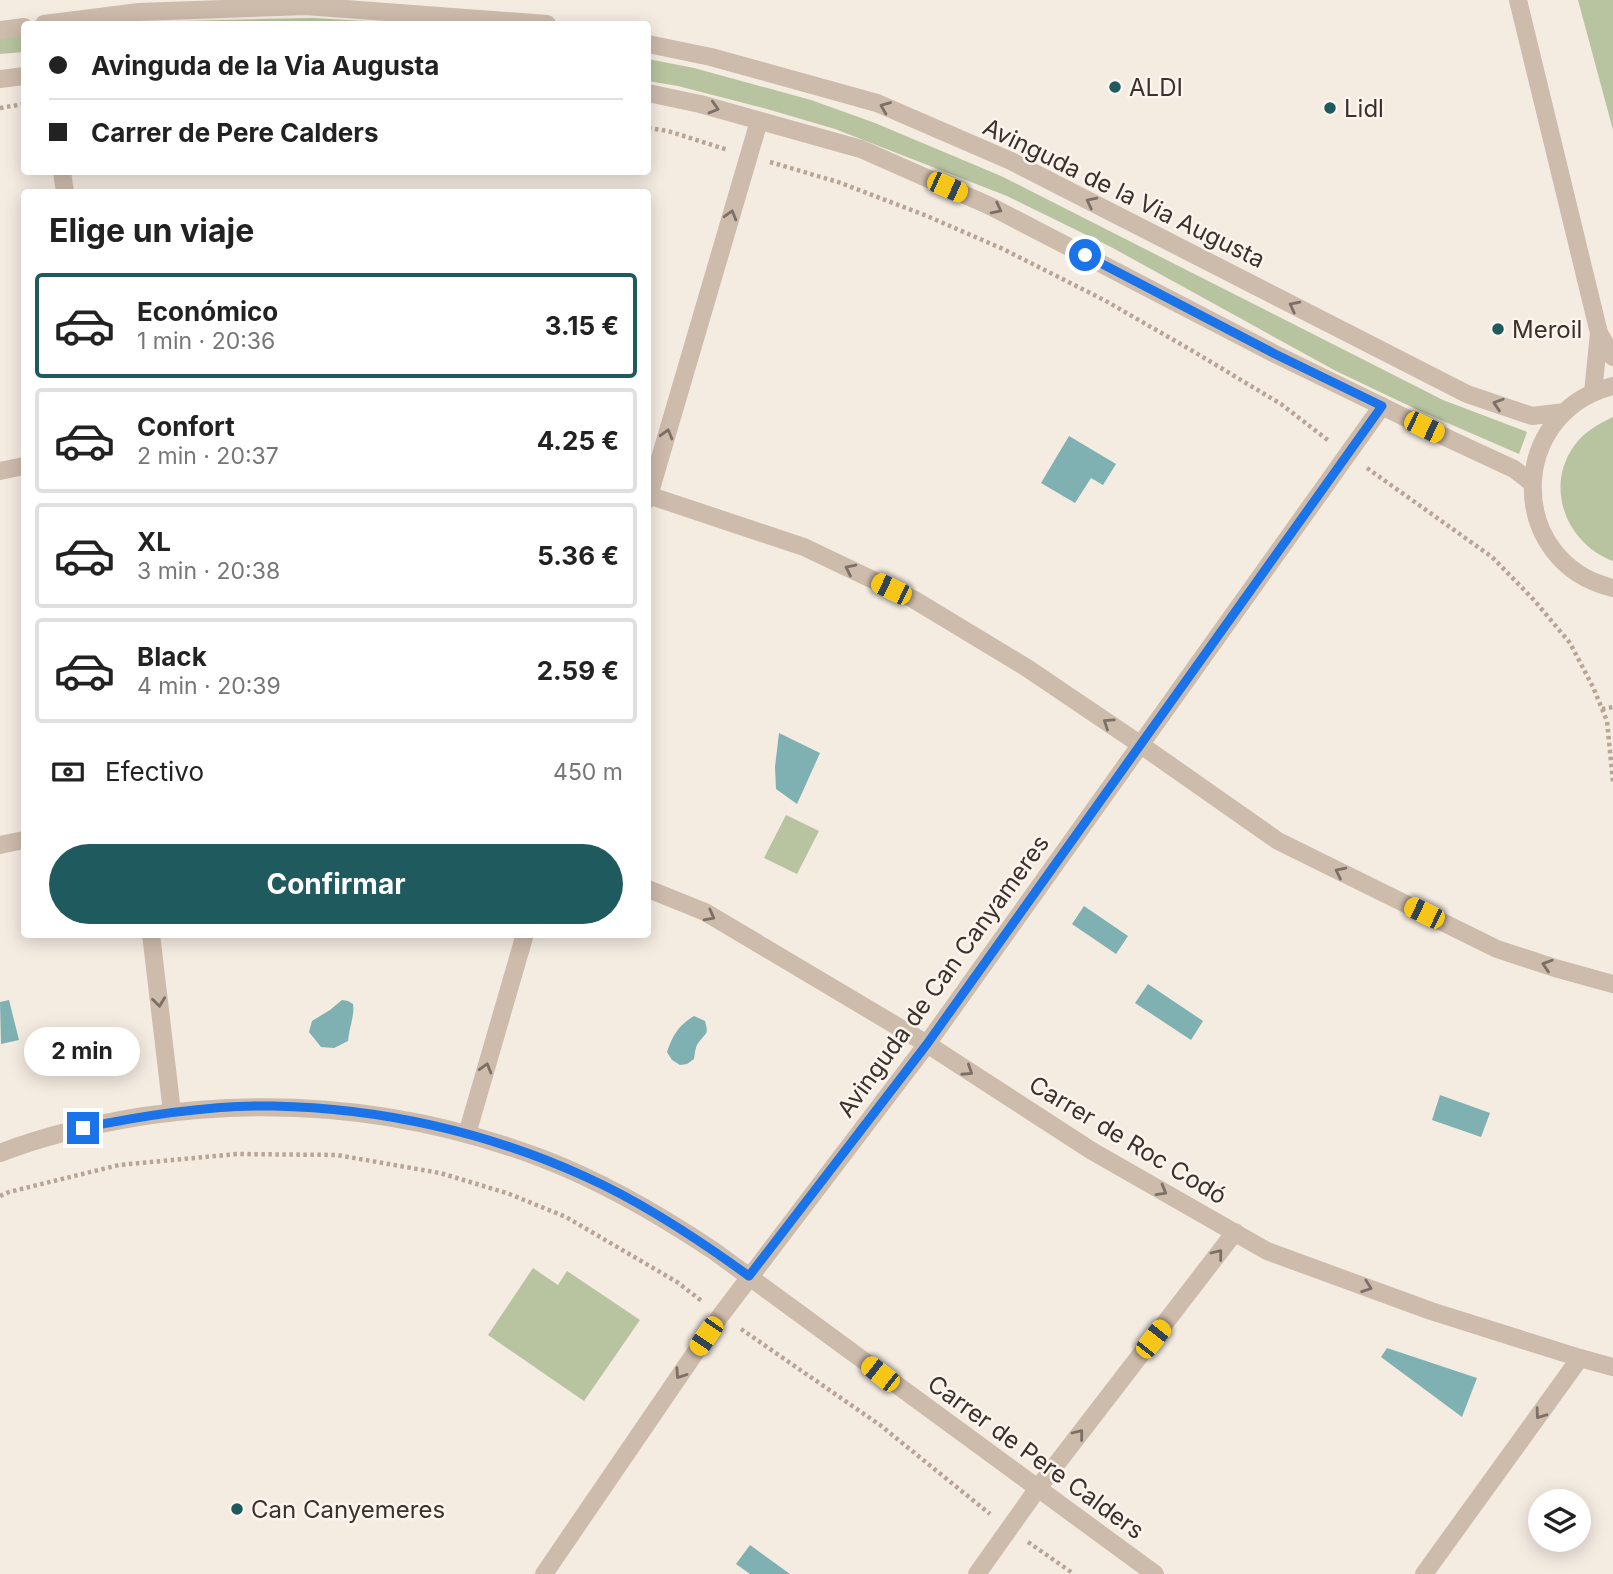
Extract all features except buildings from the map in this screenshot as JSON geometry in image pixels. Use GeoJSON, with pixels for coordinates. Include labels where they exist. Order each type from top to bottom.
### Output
{"type":"FeatureCollection","features":[{"type":"Feature","properties":{"kind":"street"},"geometry":{"type":"LineString","coordinates":[[1518,0],[1598,333],[1613,357]]}},
{"type":"Feature","properties":{"kind":"street"},"geometry":{"type":"LineString","coordinates":[[68,21],[139,12],[306,6],[507,21]]}},
{"type":"Feature","properties":{"kind":"street"},"geometry":{"type":"LineString","coordinates":[[0,30],[21,27]]}},
{"type":"Feature","properties":{"kind":"street","name":"Avinguda de la Via Augusta"},"geometry":{"type":"LineString","coordinates":[[651,45],[711,57],[877,103],[1011,161],[1467,394],[1532,416],[1564,412]]}},
{"type":"Feature","properties":{"kind":"street"},"geometry":{"type":"LineString","coordinates":[[0,79],[21,76]]}},
{"type":"Feature","properties":{"kind":"street"},"geometry":{"type":"LineString","coordinates":[[651,94],[700,104],[860,149],[990,205],[1275,354],[1514,469],[1532,483]]}},
{"type":"Feature","properties":{"kind":"street"},"geometry":{"type":"LineString","coordinates":[[651,486],[759,121]]}},
{"type":"Feature","properties":{"kind":"street"},"geometry":{"type":"LineString","coordinates":[[1592,393],[1598,333]]}},
{"type":"Feature","properties":{"kind":"street"},"geometry":{"type":"LineString","coordinates":[[1613,386],[1592,393],[1564,412],[1541,445],[1532,483],[1536,516],[1552,547],[1576,571],[1613,588]]}},
{"type":"Feature","properties":{"kind":"street","name":"Avinguda de Can Canyameres"},"geometry":{"type":"LineString","coordinates":[[544,1574],[720,1315],[927,1044],[1382,406]]}},
{"type":"Feature","properties":{"kind":"street"},"geometry":{"type":"LineString","coordinates":[[0,471],[21,467]]}},
{"type":"Feature","properties":{"kind":"street"},"geometry":{"type":"LineString","coordinates":[[651,497],[804,547],[913,599],[1027,668],[1278,841],[1497,949],[1613,984]]}},
{"type":"Feature","properties":{"kind":"street"},"geometry":{"type":"LineString","coordinates":[[0,845],[21,841]]}},
{"type":"Feature","properties":{"kind":"street","name":"Carrer de Roc Codó"},"geometry":{"type":"LineString","coordinates":[[651,890],[705,912],[927,1044],[1091,1151],[1267,1251],[1431,1311],[1613,1367]]}},
{"type":"Feature","properties":{"kind":"street"},"geometry":{"type":"LineString","coordinates":[[151,938],[172,1112]]}},
{"type":"Feature","properties":{"kind":"street"},"geometry":{"type":"LineString","coordinates":[[467,1134],[524,938]]}},
{"type":"Feature","properties":{"kind":"street","name":"Carrer de Pere Calders"},"geometry":{"type":"LineString","coordinates":[[0,1153],[65,1132],[120,1120],[172,1112],[272,1106],[375,1114],[467,1134],[543,1158],[588,1178],[682,1230],[749,1276],[1155,1574]]}},
{"type":"Feature","properties":{"kind":"street"},"geometry":{"type":"LineString","coordinates":[[977,1574],[1038,1488],[1235,1232]]}},
{"type":"Feature","properties":{"kind":"street"},"geometry":{"type":"LineString","coordinates":[[1424,1574],[1580,1358]]}},
{"type":"Feature","properties":{"kind":"path"},"geometry":{"type":"LineString","coordinates":[[0,108],[21,104]]}},
{"type":"Feature","properties":{"kind":"path"},"geometry":{"type":"LineString","coordinates":[[651,128],[668,131],[838,182],[927,215],[1003,249],[1104,300],[1281,404],[1492,557],[1534,600],[1570,643],[1593,687],[1607,722],[1613,782]]}},
{"type":"Feature","properties":{"kind":"path"},"geometry":{"type":"LineString","coordinates":[[1602,709],[1613,707]]}},
{"type":"Feature","properties":{"kind":"path"},"geometry":{"type":"LineString","coordinates":[[0,1196],[119,1165],[237,1154],[337,1155],[440,1173],[507,1193],[566,1217],[677,1282],[720,1315],[880,1425],[1009,1529],[1074,1574]]}},
{"type":"Feature","properties":{"kind":"green space"},"geometry":{"type":"Polygon","coordinates":[[[1578,0],[1613,0],[1613,130],[1578,0]]]}},
{"type":"Feature","properties":{"kind":"green space"},"geometry":{"type":"Polygon","coordinates":[[[312,18],[365,21],[182,21],[312,18]]]}},
{"type":"Feature","properties":{"kind":"green space"},"geometry":{"type":"Polygon","coordinates":[[[21,34],[21,52],[0,54],[0,38],[21,34]]]}},
{"type":"Feature","properties":{"kind":"green space"},"geometry":{"type":"Polygon","coordinates":[[[651,60],[694,68],[811,100],[875,123],[1001,176],[1443,400],[1527,432],[1519,454],[1336,371],[1111,247],[1007,196],[835,129],[678,86],[651,82],[651,60]]]}},
{"type":"Feature","properties":{"kind":"green space"},"geometry":{"type":"Polygon","coordinates":[[[1613,417],[1613,561],[1583,542],[1573,528],[1565,513],[1561,479],[1565,462],[1578,441],[1613,417]]]}},
{"type":"Feature","properties":{"kind":"green space"},"geometry":{"type":"Polygon","coordinates":[[[786,815],[819,831],[797,874],[764,858],[786,815]]]}},
{"type":"Feature","properties":{"kind":"green space"},"geometry":{"type":"Polygon","coordinates":[[[533,1268],[558,1285],[567,1271],[640,1320],[584,1401],[488,1335],[533,1268]]]}},
{"type":"Feature","properties":{"kind":"water"},"geometry":{"type":"Polygon","coordinates":[[[1069,436],[1116,464],[1103,485],[1091,478],[1075,503],[1041,483],[1069,436]]]}},
{"type":"Feature","properties":{"kind":"water"},"geometry":{"type":"Polygon","coordinates":[[[779,733],[820,753],[797,804],[776,789],[775,767],[779,733]]]}},
{"type":"Feature","properties":{"kind":"water"},"geometry":{"type":"Polygon","coordinates":[[[1084,906],[1128,936],[1116,954],[1072,924],[1084,906]]]}},
{"type":"Feature","properties":{"kind":"water"},"geometry":{"type":"Polygon","coordinates":[[[1148,984],[1203,1021],[1191,1040],[1135,1003],[1148,984]]]}},
{"type":"Feature","properties":{"kind":"water"},"geometry":{"type":"Polygon","coordinates":[[[9,1000],[19,1040],[1,1044],[0,1002],[9,1000]]]}},
{"type":"Feature","properties":{"kind":"water"},"geometry":{"type":"Polygon","coordinates":[[[342,1000],[353,1004],[348,1041],[334,1048],[321,1047],[309,1032],[312,1021],[342,1000]]]}},
{"type":"Feature","properties":{"kind":"water"},"geometry":{"type":"Polygon","coordinates":[[[694,1016],[705,1021],[707,1031],[697,1046],[694,1059],[680,1065],[672,1060],[667,1052],[677,1031],[694,1016]]]}},
{"type":"Feature","properties":{"kind":"water"},"geometry":{"type":"Polygon","coordinates":[[[1440,1095],[1490,1113],[1481,1137],[1432,1120],[1440,1095]]]}},
{"type":"Feature","properties":{"kind":"water"},"geometry":{"type":"Polygon","coordinates":[[[1387,1348],[1477,1378],[1462,1417],[1381,1357],[1387,1348]]]}},
{"type":"Feature","properties":{"kind":"water"},"geometry":{"type":"Polygon","coordinates":[[[750,1545],[790,1574],[750,1574],[736,1564],[750,1545]]]}},
{"type":"Feature","properties":{"kind":"place","name":"ALDI"},"geometry":{"type":"Point","coordinates":[1115,87]}},
{"type":"Feature","properties":{"kind":"place","name":"Lidl"},"geometry":{"type":"Point","coordinates":[1330,108]}},
{"type":"Feature","properties":{"kind":"place","name":"Meroil"},"geometry":{"type":"Point","coordinates":[1498,329]}},
{"type":"Feature","properties":{"kind":"place","name":"Can Canyemeres"},"geometry":{"type":"Point","coordinates":[237,1509]}},
{"type":"Feature","properties":{"kind":"route"},"geometry":{"type":"LineString","coordinates":[[83,1128],[172,1112],[272,1106],[332,1109],[411,1121],[502,1144],[588,1178],[682,1230],[749,1276],[927,1044],[1382,406],[1275,354],[1085,255]]}}]}
